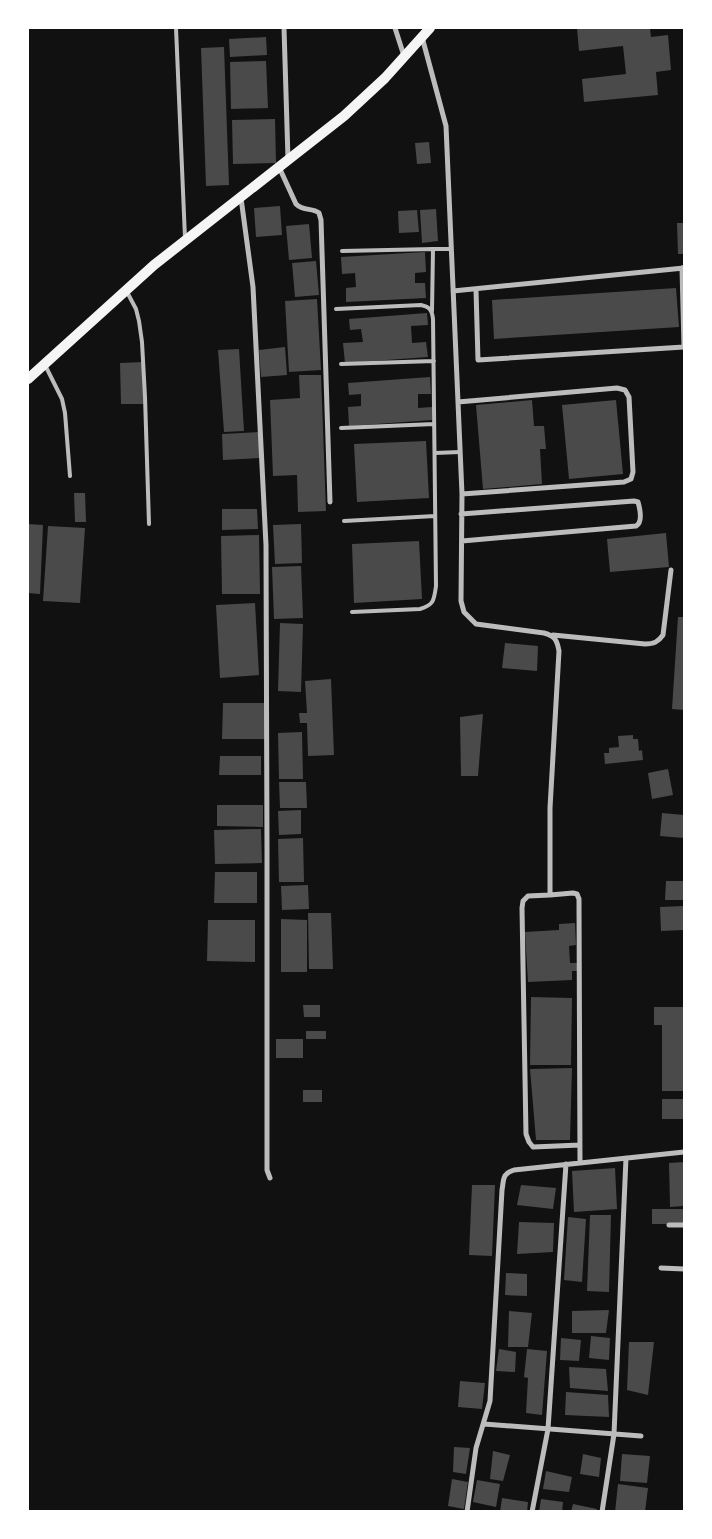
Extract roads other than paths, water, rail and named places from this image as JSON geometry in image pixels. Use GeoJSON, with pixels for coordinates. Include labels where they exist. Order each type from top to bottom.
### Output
{"type":"FeatureCollection","features":[{"type":"Feature","properties":{"kind":"main road"},"geometry":{"type":"LineString","coordinates":[[28,378],[185,240],[344,116],[385,78],[430,28]]}},
{"type":"Feature","properties":{"kind":"street"},"geometry":{"type":"LineString","coordinates":[[284,28],[288,160]]}},
{"type":"Feature","properties":{"kind":"street"},"geometry":{"type":"LineString","coordinates":[[395,28],[404,56]]}},
{"type":"Feature","properties":{"kind":"street"},"geometry":{"type":"LineString","coordinates":[[422,37],[446,126],[462,494],[461,601],[464,612],[476,624],[544,633],[553,636],[652,644],[659,641],[664,635],[671,570]]}},
{"type":"Feature","properties":{"kind":"street"},"geometry":{"type":"LineString","coordinates":[[279,166],[300,209],[316,210],[319,213],[330,502]]}},
{"type":"Feature","properties":{"kind":"street"},"geometry":{"type":"LineString","coordinates":[[240,196],[253,287],[266,545],[268,852],[267,1170],[270,1178]]}},
{"type":"Feature","properties":{"kind":"street"},"geometry":{"type":"LineString","coordinates":[[453,292],[683,268],[684,346],[478,360],[476,290]]}},
{"type":"Feature","properties":{"kind":"street"},"geometry":{"type":"LineString","coordinates":[[458,402],[617,388],[625,390],[629,397],[633,472],[631,479],[624,482],[462,494]]}},
{"type":"Feature","properties":{"kind":"street"},"geometry":{"type":"LineString","coordinates":[[462,514],[634,501],[638,502],[640,521],[636,526],[462,541]]}},
{"type":"Feature","properties":{"kind":"street"},"geometry":{"type":"LineString","coordinates":[[550,895],[550,808],[559,651],[558,642],[553,636]]}},
{"type":"Feature","properties":{"kind":"street"},"geometry":{"type":"LineString","coordinates":[[580,1145],[533,1147],[526,1134],[522,908],[523,901],[528,896],[573,893],[577,894],[579,899],[580,1145],[580,1163]]}},
{"type":"Feature","properties":{"kind":"street"},"geometry":{"type":"LineString","coordinates":[[467,1512],[476,1448],[490,1401],[501,1199],[504,1176],[514,1170],[684,1152]]}},
{"type":"Feature","properties":{"kind":"street"},"geometry":{"type":"LineString","coordinates":[[602,1512],[614,1434],[626,1158]]}},
{"type":"Feature","properties":{"kind":"street"},"geometry":{"type":"LineString","coordinates":[[532,1512],[548,1429],[566,1164]]}},
{"type":"Feature","properties":{"kind":"street"},"geometry":{"type":"LineString","coordinates":[[669,1225],[684,1225]]}},
{"type":"Feature","properties":{"kind":"street"},"geometry":{"type":"LineString","coordinates":[[661,1268],[684,1269]]}},
{"type":"Feature","properties":{"kind":"street"},"geometry":{"type":"LineString","coordinates":[[484,1424],[641,1436]]}},
{"type":"Feature","properties":{"kind":"lane"},"geometry":{"type":"LineString","coordinates":[[176,28],[185,240]]}},
{"type":"Feature","properties":{"kind":"lane"},"geometry":{"type":"LineString","coordinates":[[352,612],[420,609],[430,606],[434,599],[436,586],[436,516],[432,311],[433,249]]}},
{"type":"Feature","properties":{"kind":"lane"},"geometry":{"type":"LineString","coordinates":[[342,251],[451,249]]}},
{"type":"Feature","properties":{"kind":"lane"},"geometry":{"type":"LineString","coordinates":[[126,290],[136,309],[142,342],[149,524]]}},
{"type":"Feature","properties":{"kind":"lane"},"geometry":{"type":"LineString","coordinates":[[336,309],[421,305],[428,306],[432,311]]}},
{"type":"Feature","properties":{"kind":"lane"},"geometry":{"type":"LineString","coordinates":[[341,364],[434,361]]}},
{"type":"Feature","properties":{"kind":"lane"},"geometry":{"type":"LineString","coordinates":[[44,363],[62,399],[70,476]]}},
{"type":"Feature","properties":{"kind":"lane"},"geometry":{"type":"LineString","coordinates":[[341,428],[434,424]]}},
{"type":"Feature","properties":{"kind":"lane"},"geometry":{"type":"LineString","coordinates":[[435,453],[460,452]]}},
{"type":"Feature","properties":{"kind":"lane"},"geometry":{"type":"LineString","coordinates":[[344,521],[436,516]]}}]}
